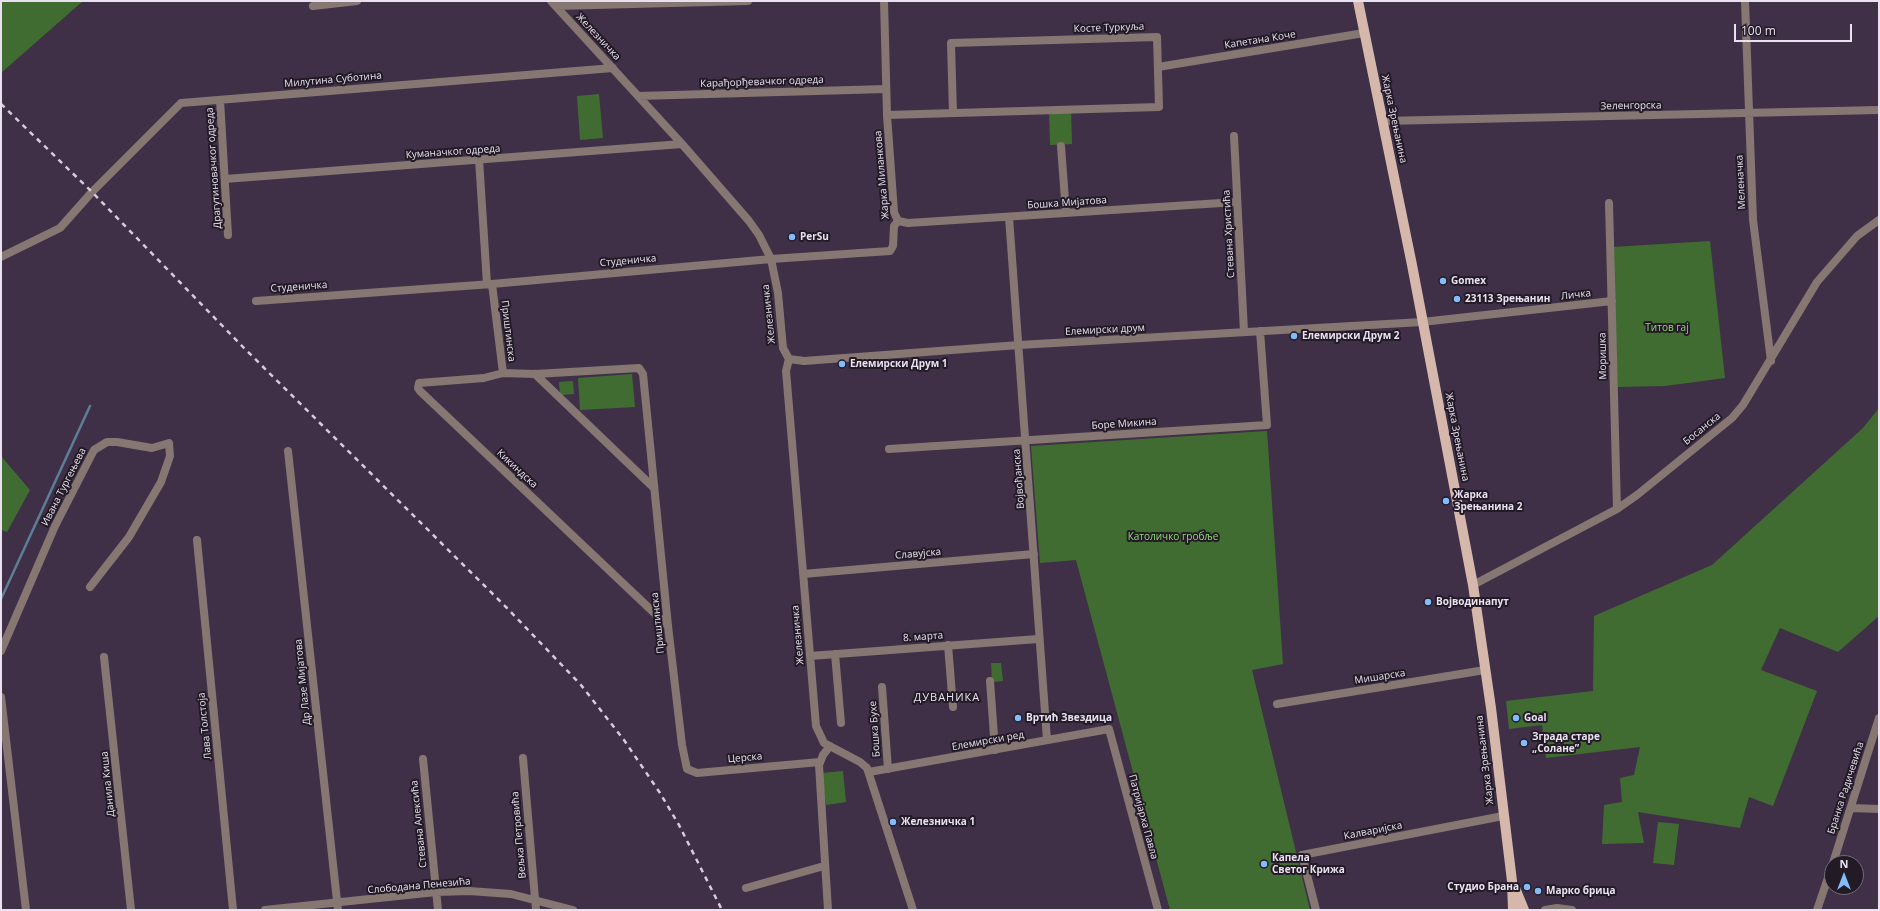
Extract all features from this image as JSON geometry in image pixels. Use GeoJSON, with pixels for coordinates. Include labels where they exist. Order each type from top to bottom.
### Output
{"type":"FeatureCollection","features":[{"type":"Feature","properties":{"kind":"main road","name":"Жарка Зрењанина"},"geometry":{"type":"LineString","coordinates":[[1358,1],[1383,121],[1473,585],[1504,816],[1512,881],[1513,910]]}},
{"type":"Feature","properties":{"kind":"main road","name":"Жарка Зрењанина"},"geometry":{"type":"LineString","coordinates":[[1512,881],[1524,910]]}},
{"type":"Feature","properties":{"kind":"street"},"geometry":{"type":"LineString","coordinates":[[313,6],[357,1]]}},
{"type":"Feature","properties":{"kind":"street"},"geometry":{"type":"LineString","coordinates":[[554,4],[748,1]]}},
{"type":"Feature","properties":{"kind":"street","name":"Жарка Миланкова"},"geometry":{"type":"LineString","coordinates":[[771,259],[890,251],[893,246],[894,226],[898,221],[894,212],[887,115],[884,1]]}},
{"type":"Feature","properties":{"kind":"street","name":"Меленачка"},"geometry":{"type":"LineString","coordinates":[[1746,1],[1748,114],[1753,220],[1771,361]]}},
{"type":"Feature","properties":{"kind":"street","name":"Железничка"},"geometry":{"type":"LineString","coordinates":[[554,4],[682,144],[749,221],[759,235],[771,259],[778,293],[783,348],[789,359],[786,371],[816,726],[824,743],[860,762],[869,772]]}},
{"type":"Feature","properties":{"kind":"street","name":"Капетана Коче"},"geometry":{"type":"LineString","coordinates":[[1158,67],[1364,33]]}},
{"type":"Feature","properties":{"kind":"street","name":"Косте Туркуља"},"geometry":{"type":"LineString","coordinates":[[887,115],[1159,107],[1157,37],[951,43],[953,113]]}},
{"type":"Feature","properties":{"kind":"street","name":"Милутина Суботина"},"geometry":{"type":"LineString","coordinates":[[1,257],[60,228],[92,192],[175,107],[181,103],[613,68]]}},
{"type":"Feature","properties":{"kind":"street","name":"Карађорђевачког одреда"},"geometry":{"type":"LineString","coordinates":[[638,96],[886,89]]}},
{"type":"Feature","properties":{"kind":"street","name":"Драгутиновачког одреда"},"geometry":{"type":"LineString","coordinates":[[220,100],[228,235]]}},
{"type":"Feature","properties":{"kind":"street","name":"Зеленгорска"},"geometry":{"type":"LineString","coordinates":[[1383,121],[1879,110]]}},
{"type":"Feature","properties":{"kind":"street","name":"Стевана Христића"},"geometry":{"type":"LineString","coordinates":[[1234,136],[1244,332]]}},
{"type":"Feature","properties":{"kind":"street","name":"Куманачког одреда"},"geometry":{"type":"LineString","coordinates":[[225,179],[682,144]]}},
{"type":"Feature","properties":{"kind":"street"},"geometry":{"type":"LineString","coordinates":[[1061,146],[1066,213]]}},
{"type":"Feature","properties":{"kind":"street"},"geometry":{"type":"LineString","coordinates":[[479,160],[489,284]]}},
{"type":"Feature","properties":{"kind":"street","name":"Бошка Мијатова"},"geometry":{"type":"LineString","coordinates":[[898,221],[908,223],[1238,202]]}},
{"type":"Feature","properties":{"kind":"street","name":"Моришка"},"geometry":{"type":"LineString","coordinates":[[1609,203],[1617,509]]}},
{"type":"Feature","properties":{"kind":"street","name":"Војвођанска"},"geometry":{"type":"LineString","coordinates":[[1009,217],[1034,554],[1038,638],[1047,740]]}},
{"type":"Feature","properties":{"kind":"street","name":"Босанска"},"geometry":{"type":"LineString","coordinates":[[1473,585],[1617,509],[1637,495],[1732,418],[1743,405],[1771,361],[1822,275],[1856,236],[1879,220]]}},
{"type":"Feature","properties":{"kind":"street","name":"Студеничка"},"geometry":{"type":"LineString","coordinates":[[256,301],[489,284],[771,259]]}},
{"type":"Feature","properties":{"kind":"street","name":"Приштинска"},"geometry":{"type":"LineString","coordinates":[[489,284],[503,373],[535,374],[639,368],[643,374],[668,626],[684,755]]}},
{"type":"Feature","properties":{"kind":"street","name":"Личка"},"geometry":{"type":"LineString","coordinates":[[1422,322],[1612,301]]}},
{"type":"Feature","properties":{"kind":"street","name":"Елемирски друм"},"geometry":{"type":"LineString","coordinates":[[789,359],[804,361],[1019,346],[1422,322]]}},
{"type":"Feature","properties":{"kind":"street","name":"Боре Микина"},"geometry":{"type":"LineString","coordinates":[[889,449],[1266,425],[1260,331]]}},
{"type":"Feature","properties":{"kind":"street","name":"Кикиндска"},"geometry":{"type":"LineString","coordinates":[[503,373],[469,379],[421,382],[418,385],[418,388],[668,626]]}},
{"type":"Feature","properties":{"kind":"street"},"geometry":{"type":"LineString","coordinates":[[535,374],[654,488]]}},
{"type":"Feature","properties":{"kind":"street","name":"Ивана Тургењева"},"geometry":{"type":"LineString","coordinates":[[1,651],[55,526],[94,450],[107,442],[117,442],[152,448],[169,443],[170,456],[161,482],[129,537],[90,587]]}},
{"type":"Feature","properties":{"kind":"street","name":"Др Лазе Мијатова"},"geometry":{"type":"LineString","coordinates":[[288,451],[337,907]]}},
{"type":"Feature","properties":{"kind":"street","name":"Лава Толстоја"},"geometry":{"type":"LineString","coordinates":[[197,540],[233,910]]}},
{"type":"Feature","properties":{"kind":"street","name":"Славујска"},"geometry":{"type":"LineString","coordinates":[[803,574],[1034,554]]}},
{"type":"Feature","properties":{"kind":"street","name":"8. марта"},"geometry":{"type":"LineString","coordinates":[[810,656],[1038,638]]}},
{"type":"Feature","properties":{"kind":"street"},"geometry":{"type":"LineString","coordinates":[[948,645],[953,707]]}},
{"type":"Feature","properties":{"kind":"street"},"geometry":{"type":"LineString","coordinates":[[835,654],[840,723]]}},
{"type":"Feature","properties":{"kind":"street","name":"Данила Киша"},"geometry":{"type":"LineString","coordinates":[[104,657],[131,910]]}},
{"type":"Feature","properties":{"kind":"street","name":"Мишарска"},"geometry":{"type":"LineString","coordinates":[[1277,704],[1485,670]]}},
{"type":"Feature","properties":{"kind":"street"},"geometry":{"type":"LineString","coordinates":[[990,681],[995,750]]}},
{"type":"Feature","properties":{"kind":"street","name":"Бошка Бухе"},"geometry":{"type":"LineString","coordinates":[[882,687],[888,769]]}},
{"type":"Feature","properties":{"kind":"street"},"geometry":{"type":"LineString","coordinates":[[1,697],[26,910]]}},
{"type":"Feature","properties":{"kind":"street","name":"Бранка Радичевића"},"geometry":{"type":"LineString","coordinates":[[1835,855],[1879,718]]}},
{"type":"Feature","properties":{"kind":"street","name":"Елемирски ред"},"geometry":{"type":"LineString","coordinates":[[869,772],[1109,729]]}},
{"type":"Feature","properties":{"kind":"street","name":"Патријарха Павла"},"geometry":{"type":"LineString","coordinates":[[1109,729],[1158,910]]}},
{"type":"Feature","properties":{"kind":"street"},"geometry":{"type":"LineString","coordinates":[[828,910],[824,866],[820,762],[830,746]]}},
{"type":"Feature","properties":{"kind":"street","name":"Церска"},"geometry":{"type":"LineString","coordinates":[[684,755],[687,769],[698,773],[820,762]]}},
{"type":"Feature","properties":{"kind":"street","name":"Вељка Петровића"},"geometry":{"type":"LineString","coordinates":[[523,758],[536,910]]}},
{"type":"Feature","properties":{"kind":"street","name":"Стевана Алексића"},"geometry":{"type":"LineString","coordinates":[[423,759],[438,910]]}},
{"type":"Feature","properties":{"kind":"street"},"geometry":{"type":"LineString","coordinates":[[869,772],[914,910]]}},
{"type":"Feature","properties":{"kind":"street"},"geometry":{"type":"LineString","coordinates":[[1851,808],[1879,809]]}},
{"type":"Feature","properties":{"kind":"street","name":"Калваријска"},"geometry":{"type":"LineString","coordinates":[[1316,910],[1302,855],[1504,816]]}},
{"type":"Feature","properties":{"kind":"street"},"geometry":{"type":"LineString","coordinates":[[746,888],[824,866]]}},
{"type":"Feature","properties":{"kind":"street","name":"Бранка Радичевића"},"geometry":{"type":"LineString","coordinates":[[1818,910],[1824,890]]}},
{"type":"Feature","properties":{"kind":"street","name":"Слободана Пенезића"},"geometry":{"type":"LineString","coordinates":[[265,910],[337,907],[436,892],[480,891],[535,899],[573,910]]}},
{"type":"Feature","properties":{"kind":"street"},"geometry":{"type":"LineString","coordinates":[[1545,910],[1562,908],[1572,910]]}},
{"type":"Feature","properties":{"kind":"green space"},"geometry":{"type":"Polygon","coordinates":[[[1,1],[83,1],[1,73],[1,1]]]}},
{"type":"Feature","properties":{"kind":"green space"},"geometry":{"type":"Polygon","coordinates":[[[599,94],[603,138],[580,140],[577,96],[599,94]]]}},
{"type":"Feature","properties":{"kind":"green space"},"geometry":{"type":"Polygon","coordinates":[[[1071,109],[1072,144],[1050,145],[1049,110],[1071,109]]]}},
{"type":"Feature","properties":{"kind":"green space","name":"Титов гај"},"geometry":{"type":"Polygon","coordinates":[[[1710,241],[1725,378],[1665,386],[1617,387],[1613,247],[1710,241]]]}},
{"type":"Feature","properties":{"kind":"green space"},"geometry":{"type":"Polygon","coordinates":[[[632,374],[635,407],[580,410],[578,378],[632,374]]]}},
{"type":"Feature","properties":{"kind":"green space"},"geometry":{"type":"Polygon","coordinates":[[[573,381],[574,394],[560,395],[559,382],[573,381]]]}},
{"type":"Feature","properties":{"kind":"green space"},"geometry":{"type":"Polygon","coordinates":[[[1879,408],[1879,616],[1838,652],[1780,628],[1761,670],[1817,691],[1773,806],[1749,797],[1740,828],[1638,812],[1644,843],[1602,844],[1604,805],[1622,802],[1620,778],[1634,775],[1640,747],[1546,758],[1542,725],[1509,729],[1506,701],[1593,691],[1594,616],[1712,565],[1863,428],[1879,408]]]}},
{"type":"Feature","properties":{"kind":"green space","name":"Католичко гробље"},"geometry":{"type":"Polygon","coordinates":[[[1267,431],[1283,664],[1252,670],[1310,910],[1170,910],[1076,560],[1040,563],[1031,446],[1267,431]]]}},
{"type":"Feature","properties":{"kind":"green space"},"geometry":{"type":"Polygon","coordinates":[[[1,456],[30,490],[7,532],[1,530],[1,456]]]}},
{"type":"Feature","properties":{"kind":"green space"},"geometry":{"type":"Polygon","coordinates":[[[991,663],[1001,663],[1003,681],[992,682],[991,663]]]}},
{"type":"Feature","properties":{"kind":"green space"},"geometry":{"type":"Polygon","coordinates":[[[843,771],[846,802],[826,805],[822,773],[843,771]]]}},
{"type":"Feature","properties":{"kind":"green space"},"geometry":{"type":"Polygon","coordinates":[[[1658,822],[1679,824],[1674,865],[1653,863],[1658,822]]]}},
{"type":"Feature","properties":{"kind":"waterway"},"geometry":{"type":"LineString","coordinates":[[1,599],[90,406]]}},
{"type":"Feature","properties":{"kind":"railway"},"geometry":{"type":"LineString","coordinates":[[1,104],[92,192],[244,348],[507,608],[581,685],[624,740],[660,793],[679,825],[722,910]]}},
{"type":"Feature","properties":{"kind":"place","name":"PerSu"},"geometry":{"type":"Point","coordinates":[792,237]}},
{"type":"Feature","properties":{"kind":"place","name":"Gomex"},"geometry":{"type":"Point","coordinates":[1443,281]}},
{"type":"Feature","properties":{"kind":"place","name":"23113 Зрењанин"},"geometry":{"type":"Point","coordinates":[1457,299]}},
{"type":"Feature","properties":{"kind":"place","name":"Елемирски Друм 2"},"geometry":{"type":"Point","coordinates":[1294,336]}},
{"type":"Feature","properties":{"kind":"place","name":"Елемирски Друм 1"},"geometry":{"type":"Point","coordinates":[842,364]}},
{"type":"Feature","properties":{"kind":"place","name":"Жарка Зрењанина 2"},"geometry":{"type":"Point","coordinates":[1446,501]}},
{"type":"Feature","properties":{"kind":"place","name":"Војводинапут"},"geometry":{"type":"Point","coordinates":[1428,602]}},
{"type":"Feature","properties":{"kind":"place","name":"Вртић Звездица"},"geometry":{"type":"Point","coordinates":[1018,718]}},
{"type":"Feature","properties":{"kind":"place","name":"Goal"},"geometry":{"type":"Point","coordinates":[1516,718]}},
{"type":"Feature","properties":{"kind":"place","name":"Зграда старе „Солане”"},"geometry":{"type":"Point","coordinates":[1524,743]}},
{"type":"Feature","properties":{"kind":"place","name":"Железничка 1"},"geometry":{"type":"Point","coordinates":[893,822]}},
{"type":"Feature","properties":{"kind":"place","name":"Капела Светог Крижа"},"geometry":{"type":"Point","coordinates":[1264,864]}},
{"type":"Feature","properties":{"kind":"place","name":"Студио Брана"},"geometry":{"type":"Point","coordinates":[1527,887]}},
{"type":"Feature","properties":{"kind":"place","name":"Марко брица"},"geometry":{"type":"Point","coordinates":[1538,891]}},
{"type":"Feature","properties":{"kind":"district","name":"ДУВАНИКА"},"geometry":{"type":"Point","coordinates":[947,698]}}]}
